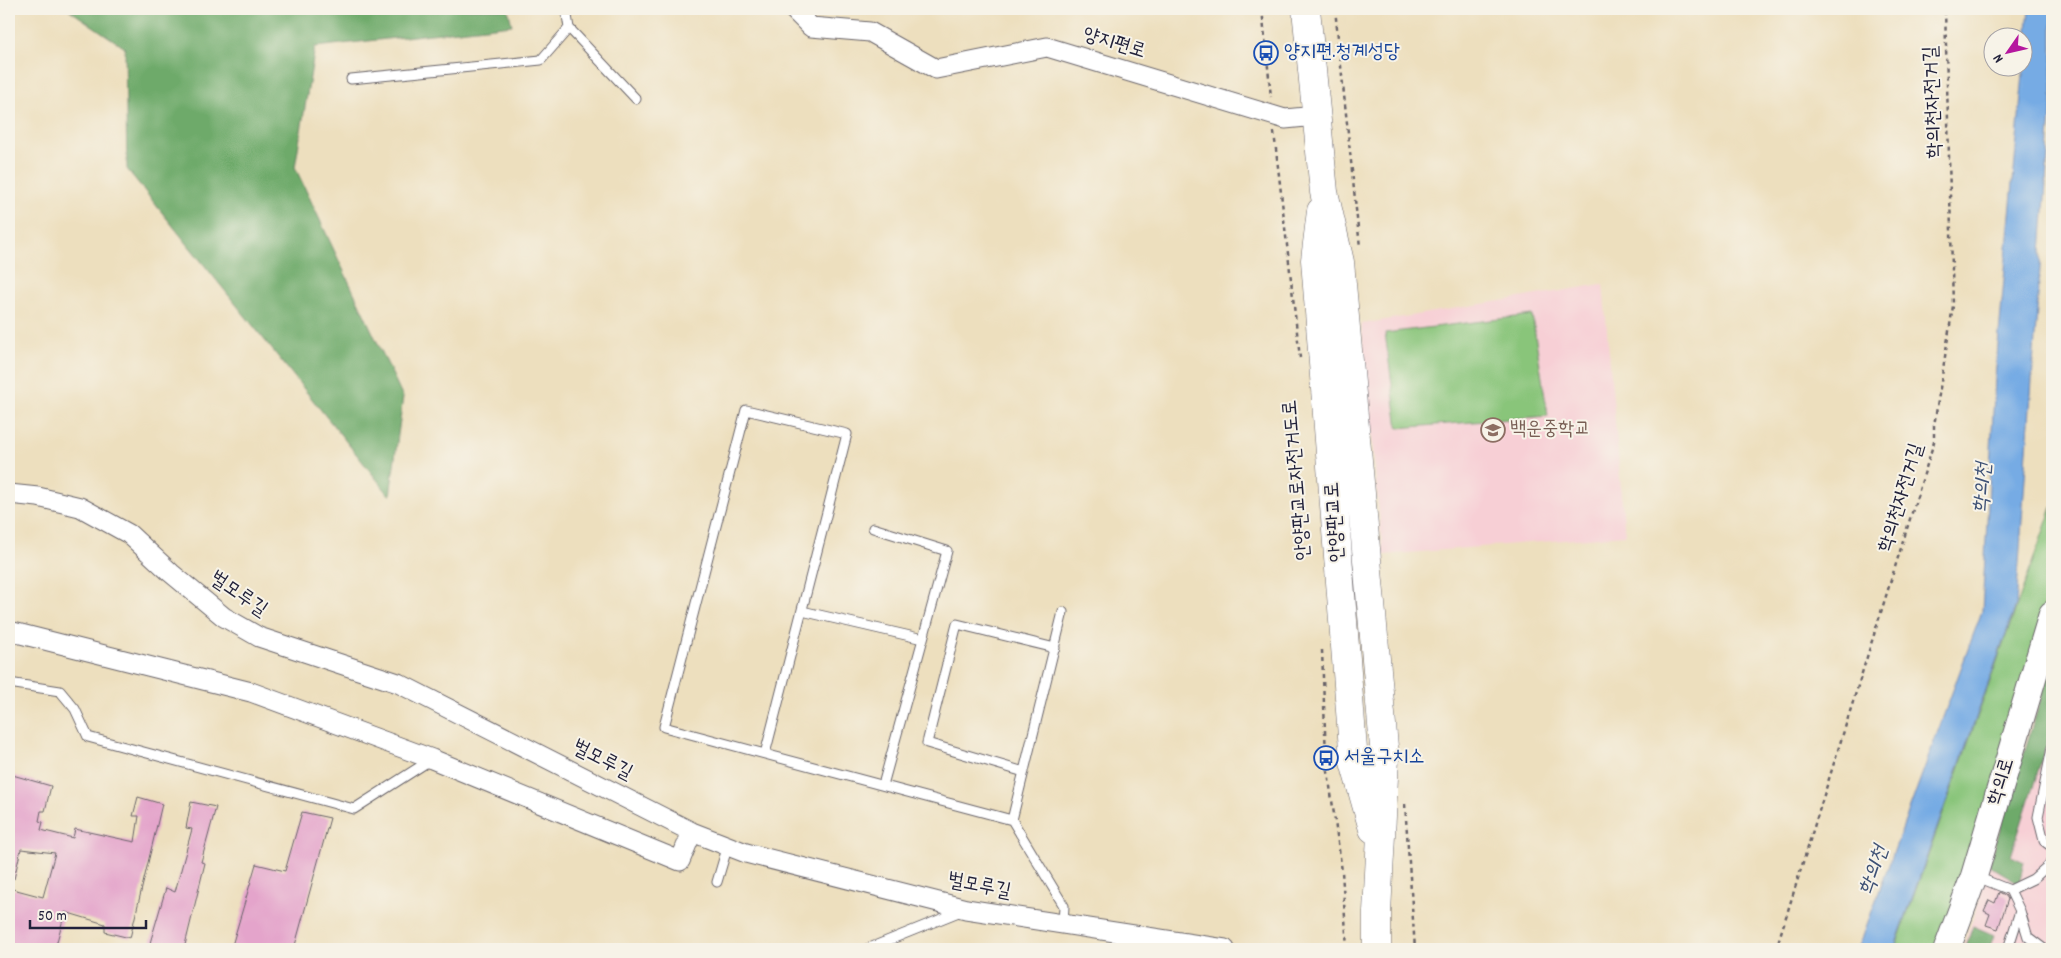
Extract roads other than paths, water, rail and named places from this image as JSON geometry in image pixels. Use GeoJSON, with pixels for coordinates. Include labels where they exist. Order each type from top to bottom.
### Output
{"type":"FeatureCollection","features":[{"type":"Feature","properties":{"kind":"main road","name":"안양판교로"},"geometry":{"type":"LineString","coordinates":[[1306,9],[1324,192],[1340,262],[1385,758],[1379,849],[1378,949]]}},
{"type":"Feature","properties":{"kind":"street","name":"양지편로"},"geometry":{"type":"LineString","coordinates":[[793,9],[811,27],[870,32],[936,69],[1047,47],[1272,116],[1284,119],[1316,116]]}},
{"type":"Feature","properties":{"kind":"street","name":"벌모루길"},"geometry":{"type":"LineString","coordinates":[[9,494],[38,497],[80,507],[129,534],[171,573],[224,617],[259,637],[398,683],[692,832],[746,852],[966,909],[1225,949]]}},
{"type":"Feature","properties":{"kind":"street","name":"학의로"},"geometry":{"type":"LineString","coordinates":[[1947,949],[1974,876],[2052,614]]}},
{"type":"Feature","properties":{"kind":"street"},"geometry":{"type":"LineString","coordinates":[[9,631],[251,692],[432,759],[680,861],[692,832]]}},
{"type":"Feature","properties":{"kind":"lane"},"geometry":{"type":"LineString","coordinates":[[566,9],[569,28],[636,99]]}},
{"type":"Feature","properties":{"kind":"lane"},"geometry":{"type":"LineString","coordinates":[[351,79],[541,60],[569,28]]}},
{"type":"Feature","properties":{"kind":"lane"},"geometry":{"type":"LineString","coordinates":[[765,754],[847,434],[746,410],[664,727],[765,754],[882,785],[1012,820],[1064,906],[1063,924]]}},
{"type":"Feature","properties":{"kind":"lane"},"geometry":{"type":"LineString","coordinates":[[873,528],[947,551],[882,785]]}},
{"type":"Feature","properties":{"kind":"lane"},"geometry":{"type":"LineString","coordinates":[[802,611],[922,640]]}},
{"type":"Feature","properties":{"kind":"lane"},"geometry":{"type":"LineString","coordinates":[[1012,820],[1063,612]]}},
{"type":"Feature","properties":{"kind":"lane"},"geometry":{"type":"LineString","coordinates":[[1024,772],[927,743],[958,624],[1054,648]]}},
{"type":"Feature","properties":{"kind":"lane"},"geometry":{"type":"LineString","coordinates":[[9,683],[60,691],[75,709],[88,737],[354,810],[432,759]]}},
{"type":"Feature","properties":{"kind":"lane"},"geometry":{"type":"LineString","coordinates":[[2052,753],[2038,816],[2044,841],[2052,847]]}},
{"type":"Feature","properties":{"kind":"lane"},"geometry":{"type":"LineString","coordinates":[[717,882],[728,845]]}},
{"type":"Feature","properties":{"kind":"lane"},"geometry":{"type":"LineString","coordinates":[[2010,890],[2033,879],[2052,862]]}},
{"type":"Feature","properties":{"kind":"lane"},"geometry":{"type":"LineString","coordinates":[[1974,876],[2010,890],[2020,911],[2028,937],[2044,949]]}},
{"type":"Feature","properties":{"kind":"lane"},"geometry":{"type":"LineString","coordinates":[[867,949],[966,909]]}},
{"type":"Feature","properties":{"kind":"lane"},"geometry":{"type":"LineString","coordinates":[[2008,949],[2020,911]]}},
{"type":"Feature","properties":{"kind":"water","name":"학의천"},"geometry":{"type":"Polygon","coordinates":[[[2029,9],[2052,9],[2052,99],[2016,605],[1894,949],[1858,949],[1982,611],[1995,377],[2023,78],[2034,78],[2034,28],[2027,28],[2029,9]]]}},
{"type":"Feature","properties":{"kind":"place","name":"양지편.청계성당"},"geometry":{"type":"Point","coordinates":[1266,53]}},
{"type":"Feature","properties":{"kind":"place","name":"백운중학교"},"geometry":{"type":"Point","coordinates":[1493,430]}},
{"type":"Feature","properties":{"kind":"place","name":"서울구치소"},"geometry":{"type":"Point","coordinates":[1326,758]}}]}
